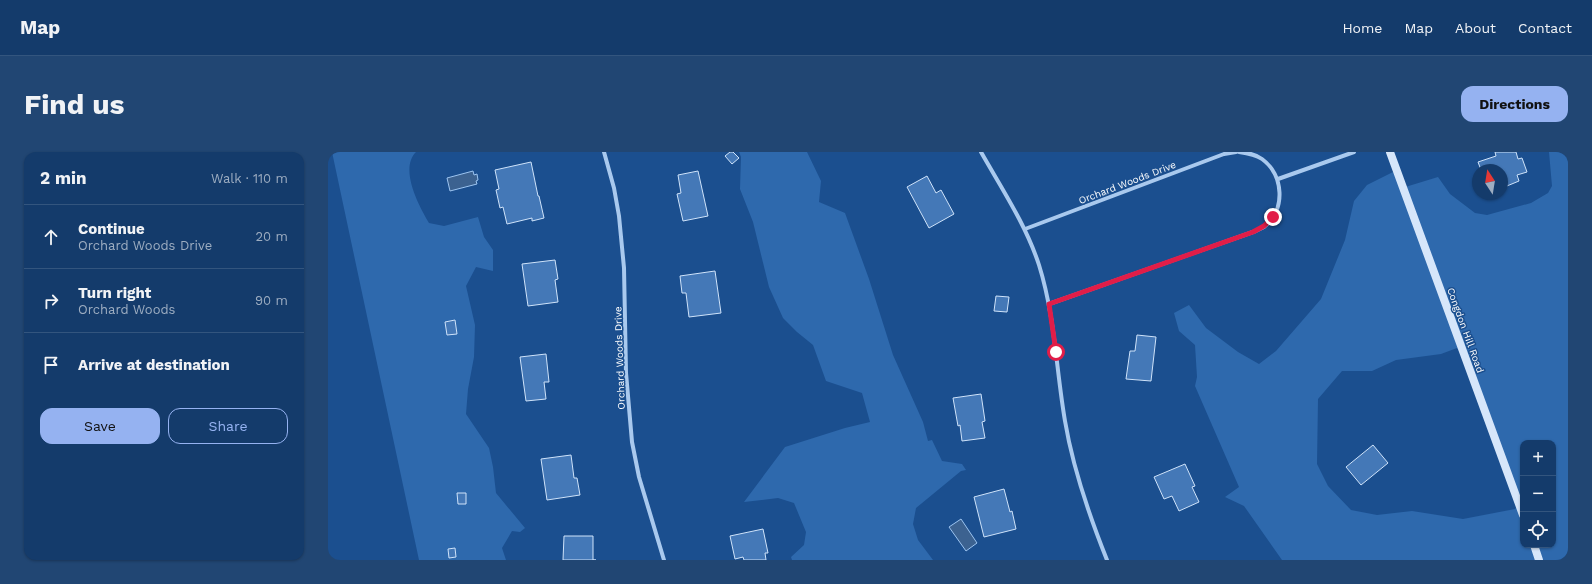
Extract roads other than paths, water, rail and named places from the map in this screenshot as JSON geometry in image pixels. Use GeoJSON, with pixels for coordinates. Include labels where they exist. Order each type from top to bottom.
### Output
{"type":"FeatureCollection","features":[{"type":"Feature","properties":{"kind":"street","name":"Orchard Woods Drive"},"geometry":{"type":"LineString","coordinates":[[604,152],[614,188],[619,216],[624,268],[626,373],[632,442],[639,476],[664,560]]}},
{"type":"Feature","properties":{"kind":"street"},"geometry":{"type":"LineString","coordinates":[[981,152],[1025,229],[1039,265],[1049,304],[1065,422],[1072,456],[1081,489],[1107,560]]}},
{"type":"Feature","properties":{"kind":"street","name":"Orchard Woods Drive"},"geometry":{"type":"LineString","coordinates":[[1025,229],[1224,154],[1236,152]]}},
{"type":"Feature","properties":{"kind":"street"},"geometry":{"type":"LineString","coordinates":[[1049,304],[1253,232],[1264,226],[1273,217],[1279,205],[1280,192],[1278,179],[1271,168],[1262,159],[1250,153],[1239,152]]}},
{"type":"Feature","properties":{"kind":"street"},"geometry":{"type":"LineString","coordinates":[[1278,179],[1354,152]]}},
{"type":"Feature","properties":{"kind":"street","name":"Congdon Hill Road"},"geometry":{"type":"LineString","coordinates":[[1390,152],[1522,512]]}},
{"type":"Feature","properties":{"kind":"street"},"geometry":{"type":"LineString","coordinates":[[1535,548],[1539,560]]}}]}
